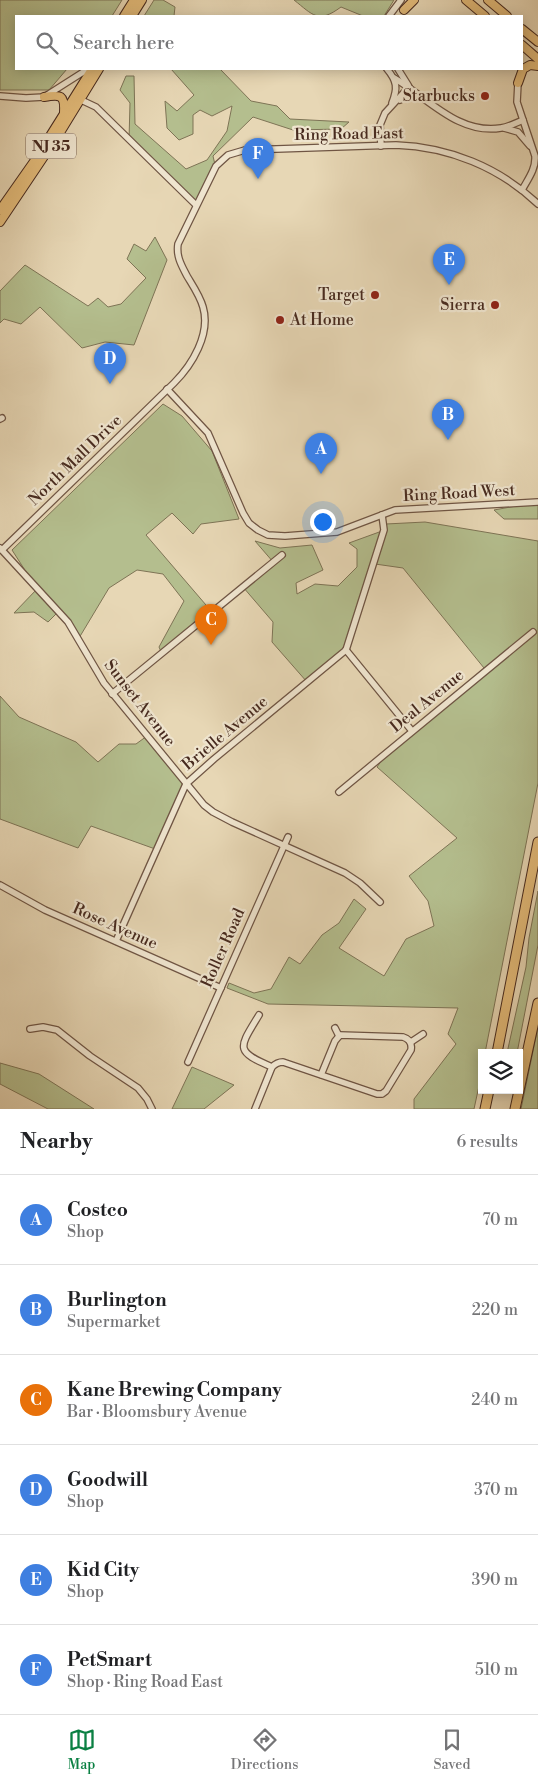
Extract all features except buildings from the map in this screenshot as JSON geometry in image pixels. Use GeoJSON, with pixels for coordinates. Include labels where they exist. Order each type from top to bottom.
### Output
{"type":"FeatureCollection","features":[{"type":"Feature","properties":{"kind":"highway"},"geometry":{"type":"LineString","coordinates":[[498,1049],[538,842]]}},
{"type":"Feature","properties":{"kind":"highway"},"geometry":{"type":"LineString","coordinates":[[516,1109],[538,1002]]}},
{"type":"Feature","properties":{"kind":"highway"},"geometry":{"type":"LineString","coordinates":[[485,1109],[488,1094]]}},
{"type":"Feature","properties":{"kind":"main road"},"geometry":{"type":"LineString","coordinates":[[125,15],[134,0]]}},
{"type":"Feature","properties":{"kind":"main road"},"geometry":{"type":"LineString","coordinates":[[133,15],[142,0]]}},
{"type":"Feature","properties":{"kind":"main road"},"geometry":{"type":"LineString","coordinates":[[402,13],[413,0]]}},
{"type":"Feature","properties":{"kind":"main road"},"geometry":{"type":"LineString","coordinates":[[466,0],[484,15]]}},
{"type":"Feature","properties":{"kind":"main road"},"geometry":{"type":"LineString","coordinates":[[488,0],[506,15]]}},
{"type":"Feature","properties":{"kind":"main road"},"geometry":{"type":"LineString","coordinates":[[525,31],[538,41]]}},
{"type":"Feature","properties":{"kind":"main road"},"geometry":{"type":"LineString","coordinates":[[523,46],[538,60]]}},
{"type":"Feature","properties":{"kind":"main road"},"geometry":{"type":"LineString","coordinates":[[523,69],[530,65],[538,66]]}},
{"type":"Feature","properties":{"kind":"main road","name":"NJ 35"},"geometry":{"type":"LineString","coordinates":[[0,222],[39,165],[91,70]]}},
{"type":"Feature","properties":{"kind":"main road","name":"NJ 35"},"geometry":{"type":"LineString","coordinates":[[0,210],[64,115],[99,70]]}},
{"type":"Feature","properties":{"kind":"main road"},"geometry":{"type":"LineString","coordinates":[[518,83],[519,70]]}},
{"type":"Feature","properties":{"kind":"main road"},"geometry":{"type":"LineString","coordinates":[[518,83],[523,70]]}},
{"type":"Feature","properties":{"kind":"main road"},"geometry":{"type":"LineString","coordinates":[[44,97],[57,95],[62,98],[65,103],[64,115]]}},
{"type":"Feature","properties":{"kind":"street"},"geometry":{"type":"LineString","coordinates":[[391,15],[401,0]]}},
{"type":"Feature","properties":{"kind":"street"},"geometry":{"type":"LineString","coordinates":[[0,96],[44,97],[86,70]]}},
{"type":"Feature","properties":{"kind":"street"},"geometry":{"type":"LineString","coordinates":[[388,70],[397,86],[392,105]]}},
{"type":"Feature","properties":{"kind":"street"},"geometry":{"type":"LineString","coordinates":[[399,70],[409,87]]}},
{"type":"Feature","properties":{"kind":"street"},"geometry":{"type":"LineString","coordinates":[[394,78],[452,118],[486,129],[514,129],[532,148]]}},
{"type":"Feature","properties":{"kind":"street"},"geometry":{"type":"LineString","coordinates":[[518,83],[517,102],[535,156],[534,168],[522,190],[538,204]]}},
{"type":"Feature","properties":{"kind":"street"},"geometry":{"type":"LineString","coordinates":[[381,146],[380,125],[385,113],[409,87]]}},
{"type":"Feature","properties":{"kind":"street"},"geometry":{"type":"LineString","coordinates":[[392,105],[407,96],[422,98]]}},
{"type":"Feature","properties":{"kind":"street"},"geometry":{"type":"LineString","coordinates":[[77,98],[96,108],[196,205]]}},
{"type":"Feature","properties":{"kind":"street"},"geometry":{"type":"LineString","coordinates":[[502,128],[523,120]]}},
{"type":"Feature","properties":{"kind":"street","name":"Ring Road East"},"geometry":{"type":"LineString","coordinates":[[167,389],[183,374],[192,362],[201,340],[204,324],[202,305],[177,254],[180,238],[216,166],[224,158],[235,152],[250,150],[381,146],[419,147],[456,155],[490,170],[522,190]]}},
{"type":"Feature","properties":{"kind":"street","name":"Ring Road West"},"geometry":{"type":"LineString","coordinates":[[167,389],[208,433],[249,523],[268,535],[337,532],[395,510],[538,502]]}},
{"type":"Feature","properties":{"kind":"street","name":"North Mall Drive"},"geometry":{"type":"LineString","coordinates":[[1,549],[167,389]]}},
{"type":"Feature","properties":{"kind":"street"},"geometry":{"type":"LineString","coordinates":[[382,515],[384,530],[346,650],[412,731]]}},
{"type":"Feature","properties":{"kind":"street","name":"Sunset Avenue"},"geometry":{"type":"LineString","coordinates":[[1,549],[68,622],[112,694],[204,805],[213,812],[345,873],[360,883],[380,902]]}},
{"type":"Feature","properties":{"kind":"street"},"geometry":{"type":"LineString","coordinates":[[112,694],[282,555]]}},
{"type":"Feature","properties":{"kind":"street","name":"Deal Avenue"},"geometry":{"type":"LineString","coordinates":[[339,792],[534,632]]}},
{"type":"Feature","properties":{"kind":"street","name":"Brielle Avenue"},"geometry":{"type":"LineString","coordinates":[[116,941],[186,784],[346,650]]}},
{"type":"Feature","properties":{"kind":"street","name":"Roller Road"},"geometry":{"type":"LineString","coordinates":[[188,1062],[288,837]]}},
{"type":"Feature","properties":{"kind":"street","name":"Rose Avenue"},"geometry":{"type":"LineString","coordinates":[[0,886],[45,910],[221,988]]}},
{"type":"Feature","properties":{"kind":"street"},"geometry":{"type":"LineString","coordinates":[[259,1015],[247,1035],[243,1049],[248,1056],[272,1068]]}},
{"type":"Feature","properties":{"kind":"street"},"geometry":{"type":"LineString","coordinates":[[30,1029],[43,1026],[57,1030],[90,1056],[138,1088],[152,1109]]}},
{"type":"Feature","properties":{"kind":"street"},"geometry":{"type":"LineString","coordinates":[[335,1028],[339,1036]]}},
{"type":"Feature","properties":{"kind":"street"},"geometry":{"type":"LineString","coordinates":[[255,1109],[272,1068],[277,1063],[282,1062],[321,1076],[377,1094],[382,1094],[386,1091],[411,1050],[410,1042],[404,1037],[344,1034],[335,1040],[321,1076]]}},
{"type":"Feature","properties":{"kind":"street"},"geometry":{"type":"LineString","coordinates":[[410,1042],[423,1034]]}},
{"type":"Feature","properties":{"kind":"green space"},"geometry":{"type":"Polygon","coordinates":[[[0,0],[122,0],[113,15],[15,15],[15,70],[66,70],[49,90],[0,90],[0,0]]]}},
{"type":"Feature","properties":{"kind":"green space"},"geometry":{"type":"Polygon","coordinates":[[[154,0],[163,0],[175,7],[174,15],[145,15],[154,0]]]}},
{"type":"Feature","properties":{"kind":"green space"},"geometry":{"type":"Polygon","coordinates":[[[294,0],[394,0],[385,15],[361,15],[341,7],[327,15],[311,13],[294,0]]]}},
{"type":"Feature","properties":{"kind":"green space"},"geometry":{"type":"Polygon","coordinates":[[[172,70],[221,70],[251,101],[277,106],[290,119],[349,122],[341,129],[293,130],[253,117],[213,156],[216,169],[196,207],[129,140],[130,103],[120,90],[126,76],[134,76],[135,124],[186,169],[207,160],[227,131],[232,106],[212,116],[200,110],[193,115],[193,134],[179,140],[167,128],[165,101],[177,111],[194,95],[172,70]]]}},
{"type":"Feature","properties":{"kind":"green space"},"geometry":{"type":"Polygon","coordinates":[[[155,237],[167,260],[134,345],[105,342],[82,348],[40,307],[21,324],[4,319],[0,323],[0,291],[25,265],[88,306],[98,298],[108,307],[121,304],[146,278],[127,259],[134,244],[146,251],[155,237]]]}},
{"type":"Feature","properties":{"kind":"green space"},"geometry":{"type":"Polygon","coordinates":[[[163,404],[182,416],[212,451],[239,519],[201,524],[193,534],[172,513],[146,535],[212,612],[162,654],[159,647],[184,601],[163,574],[137,570],[109,588],[79,638],[59,611],[48,622],[34,612],[14,613],[37,589],[12,550],[163,404]]]}},
{"type":"Feature","properties":{"kind":"green space"},"geometry":{"type":"Polygon","coordinates":[[[538,502],[538,519],[504,519],[494,510],[538,502]]]}},
{"type":"Feature","properties":{"kind":"green space"},"geometry":{"type":"Polygon","coordinates":[[[425,522],[538,541],[538,783],[486,1049],[478,1049],[478,1090],[474,1109],[414,1109],[414,1099],[456,1044],[448,1034],[458,1008],[268,1004],[227,988],[229,983],[254,993],[271,989],[289,957],[300,964],[322,935],[339,923],[354,899],[366,909],[339,948],[384,976],[406,939],[434,926],[428,901],[409,876],[457,838],[377,767],[382,760],[484,668],[403,568],[375,564],[347,646],[307,682],[272,642],[273,622],[243,587],[274,563],[255,541],[280,548],[312,545],[323,570],[296,583],[297,594],[315,584],[338,586],[357,567],[357,549],[349,543],[382,531],[386,524],[425,522]]]}},
{"type":"Feature","properties":{"kind":"green space"},"geometry":{"type":"Polygon","coordinates":[[[0,696],[19,717],[76,742],[98,762],[119,744],[136,744],[147,736],[185,782],[158,850],[91,826],[78,848],[0,819],[0,696]]]}},
{"type":"Feature","properties":{"kind":"green space"},"geometry":{"type":"Polygon","coordinates":[[[538,891],[538,945],[518,1049],[508,1049],[526,967],[529,938],[538,891]]]}},
{"type":"Feature","properties":{"kind":"green space"},"geometry":{"type":"Polygon","coordinates":[[[538,1027],[538,1109],[521,1109],[538,1027]]]}},
{"type":"Feature","properties":{"kind":"green space"},"geometry":{"type":"Polygon","coordinates":[[[0,1063],[39,1074],[94,1109],[48,1109],[0,1084],[0,1063]]]}},
{"type":"Feature","properties":{"kind":"green space"},"geometry":{"type":"Polygon","coordinates":[[[192,1067],[234,1085],[204,1109],[172,1109],[192,1067]]]}},
{"type":"Feature","properties":{"kind":"place","name":"Starbucks"},"geometry":{"type":"Point","coordinates":[485,96]}},
{"type":"Feature","properties":{"kind":"place","name":"PetSmart"},"geometry":{"type":"Point","coordinates":[258,179]}},
{"type":"Feature","properties":{"kind":"place","name":"Kid City"},"geometry":{"type":"Point","coordinates":[449,285]}},
{"type":"Feature","properties":{"kind":"place","name":"Target"},"geometry":{"type":"Point","coordinates":[375,295]}},
{"type":"Feature","properties":{"kind":"place","name":"Sierra"},"geometry":{"type":"Point","coordinates":[495,305]}},
{"type":"Feature","properties":{"kind":"place","name":"At Home"},"geometry":{"type":"Point","coordinates":[280,320]}},
{"type":"Feature","properties":{"kind":"place","name":"Goodwill"},"geometry":{"type":"Point","coordinates":[110,384]}},
{"type":"Feature","properties":{"kind":"place","name":"Burlington"},"geometry":{"type":"Point","coordinates":[448,440]}},
{"type":"Feature","properties":{"kind":"place","name":"Costco"},"geometry":{"type":"Point","coordinates":[321,474]}},
{"type":"Feature","properties":{"kind":"place","name":"Kane Brewing Company"},"geometry":{"type":"Point","coordinates":[211,645]}}]}
